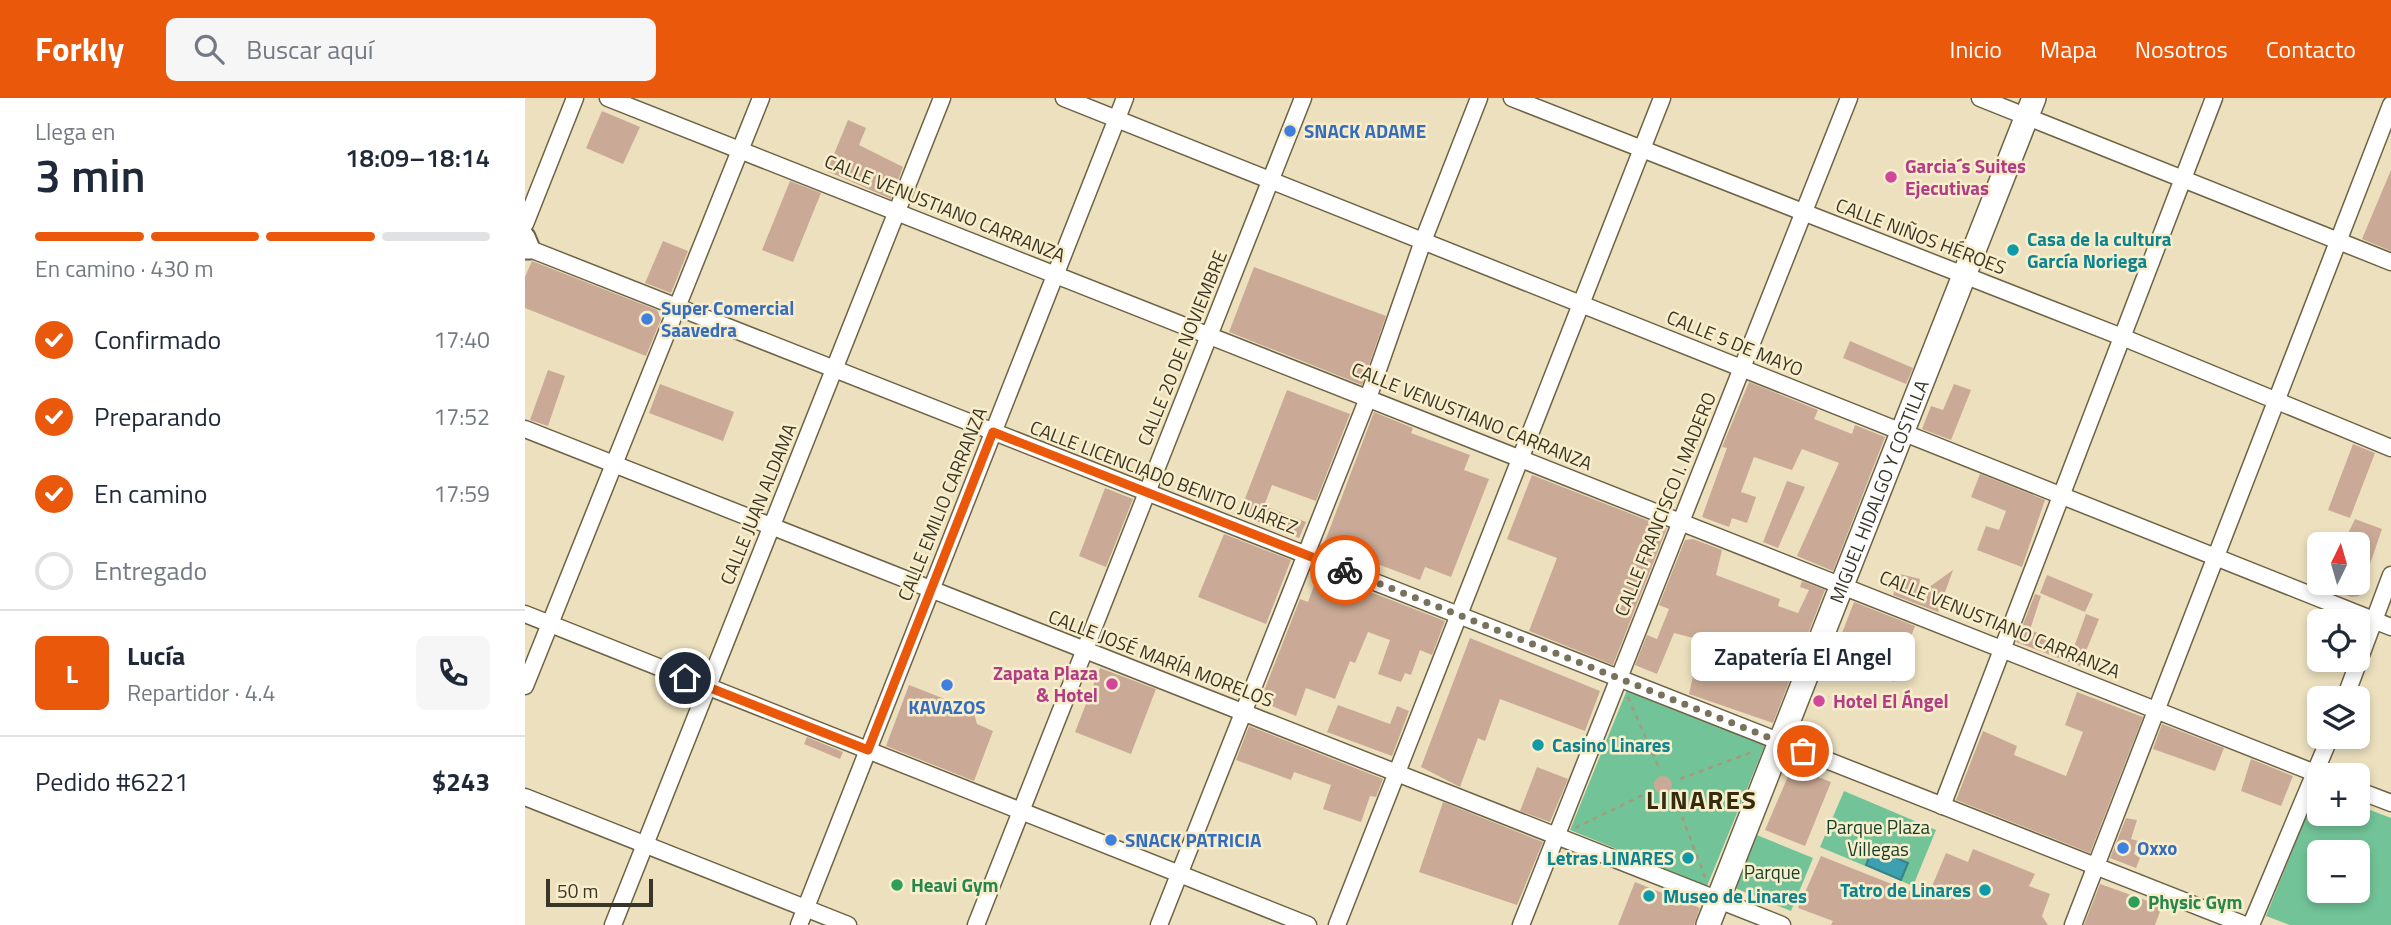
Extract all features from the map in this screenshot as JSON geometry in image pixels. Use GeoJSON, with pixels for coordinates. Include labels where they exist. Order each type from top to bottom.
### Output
{"type":"FeatureCollection","features":[{"type":"Feature","properties":{"kind":"main road","name":"MIGUEL HIDALGO Y COSTILLA"},"geometry":{"type":"LineString","coordinates":[[1707,925],[1712,890],[1769,746],[1844,584],[2031,107]]}},
{"type":"Feature","properties":{"kind":"street"},"geometry":{"type":"LineString","coordinates":[[525,224],[575,98]]}},
{"type":"Feature","properties":{"kind":"street","name":"CALLE VENUSTIANO CARRANZA"},"geometry":{"type":"LineString","coordinates":[[608,98],[1844,584],[2307,770]]}},
{"type":"Feature","properties":{"kind":"street"},"geometry":{"type":"LineString","coordinates":[[525,685],[675,306],[761,98]]}},
{"type":"Feature","properties":{"kind":"street","name":"CALLE JUAN ALDAMA"},"geometry":{"type":"LineString","coordinates":[[613,925],[942,98]]}},
{"type":"Feature","properties":{"kind":"street","name":"CALLE 5 DE MAYO"},"geometry":{"type":"LineString","coordinates":[[1064,98],[2391,627]]}},
{"type":"Feature","properties":{"kind":"street","name":"CALLE EMILIO CARRANZA"},"geometry":{"type":"LineString","coordinates":[[799,925],[1125,98]]}},
{"type":"Feature","properties":{"kind":"street","name":"CALLE 20 DE NOVIEMBRE"},"geometry":{"type":"LineString","coordinates":[[976,925],[1303,98]]}},
{"type":"Feature","properties":{"kind":"street"},"geometry":{"type":"LineString","coordinates":[[1159,925],[1368,398],[1423,241],[1479,98]]}},
{"type":"Feature","properties":{"kind":"street","name":"CALLE NIÑOS HÉROES"},"geometry":{"type":"LineString","coordinates":[[1512,98],[2122,337],[2391,448]]}},
{"type":"Feature","properties":{"kind":"street"},"geometry":{"type":"LineString","coordinates":[[1337,925],[1662,98]]}},
{"type":"Feature","properties":{"kind":"street","name":"CALLE FRANCISCO I. MADERO"},"geometry":{"type":"LineString","coordinates":[[1521,925],[1849,98]]}},
{"type":"Feature","properties":{"kind":"street"},"geometry":{"type":"LineString","coordinates":[[1980,98],[2031,107],[2183,179],[2391,262]]}},
{"type":"Feature","properties":{"kind":"street"},"geometry":{"type":"LineString","coordinates":[[1942,806],[2214,98]]}},
{"type":"Feature","properties":{"kind":"street"},"geometry":{"type":"LineString","coordinates":[[2073,925],[2391,105]]}},
{"type":"Feature","properties":{"kind":"street","name":"CALLE LICENCIADO BENITO JUÁREZ"},"geometry":{"type":"LineString","coordinates":[[527,245],[1619,679],[1769,746],[1942,806],[2245,925]]}},
{"type":"Feature","properties":{"kind":"street","name":"CALLE JOSÉ MARÍA MORELOS"},"geometry":{"type":"LineString","coordinates":[[525,429],[1556,837],[1712,890],[1782,925]]}},
{"type":"Feature","properties":{"kind":"street"},"geometry":{"type":"LineString","coordinates":[[2349,686],[2391,575]]}},
{"type":"Feature","properties":{"kind":"street"},"geometry":{"type":"LineString","coordinates":[[525,614],[1308,925]]}},
{"type":"Feature","properties":{"kind":"street"},"geometry":{"type":"LineString","coordinates":[[2370,795],[2391,803]]}},
{"type":"Feature","properties":{"kind":"street"},"geometry":{"type":"LineString","coordinates":[[525,797],[848,925]]}},
{"type":"Feature","properties":{"kind":"street"},"geometry":{"type":"LineString","coordinates":[[2251,925],[2307,799]]}},
{"type":"Feature","properties":{"kind":"path"},"geometry":{"type":"LineString","coordinates":[[1628,697],[1640,702]]}},
{"type":"Feature","properties":{"kind":"path"},"geometry":{"type":"LineString","coordinates":[[1623,709],[1628,697]]}},
{"type":"Feature","properties":{"kind":"path"},"geometry":{"type":"LineString","coordinates":[[1628,697],[1659,768]]}},
{"type":"Feature","properties":{"kind":"path"},"geometry":{"type":"LineString","coordinates":[[1747,745],[1769,746]]}},
{"type":"Feature","properties":{"kind":"path"},"geometry":{"type":"LineString","coordinates":[[1754,762],[1769,746]]}},
{"type":"Feature","properties":{"kind":"path"},"geometry":{"type":"LineString","coordinates":[[1680,779],[1769,746]]}},
{"type":"Feature","properties":{"kind":"path"},"geometry":{"type":"LineString","coordinates":[[1575,828],[1649,792]]}},
{"type":"Feature","properties":{"kind":"path"},"geometry":{"type":"LineString","coordinates":[[1675,798],[1712,890]]}},
{"type":"Feature","properties":{"kind":"path"},"geometry":{"type":"LineString","coordinates":[[1575,828],[1580,816]]}},
{"type":"Feature","properties":{"kind":"path"},"geometry":{"type":"LineString","coordinates":[[1575,828],[1587,833]]}},
{"type":"Feature","properties":{"kind":"path"},"geometry":{"type":"LineString","coordinates":[[1711,869],[1712,890]]}},
{"type":"Feature","properties":{"kind":"path"},"geometry":{"type":"LineString","coordinates":[[1694,876],[1712,890]]}},
{"type":"Feature","properties":{"kind":"green space"},"geometry":{"type":"Polygon","coordinates":[[[1627,690],[1765,745],[1707,886],[1570,830],[1627,690]]]}},
{"type":"Feature","properties":{"kind":"green space","name":"Parque Plaza Villegas"},"geometry":{"type":"Polygon","coordinates":[[[1844,791],[1936,830],[1913,886],[1820,847],[1844,791]]]}},
{"type":"Feature","properties":{"kind":"green space"},"geometry":{"type":"Polygon","coordinates":[[[2370,810],[2391,818],[2391,925],[2290,925],[2266,916],[2307,814],[2307,826],[2370,826],[2370,810]]]}},
{"type":"Feature","properties":{"kind":"green space","name":"Parque"},"geometry":{"type":"Polygon","coordinates":[[[1752,833],[1813,858],[1791,911],[1730,886],[1752,833]]]}},
{"type":"Feature","properties":{"kind":"water"},"geometry":{"type":"Polygon","coordinates":[[[1873,848],[1908,863],[1901,880],[1866,865],[1873,848]]]}},
{"type":"Feature","properties":{"kind":"building"},"geometry":{"type":"Polygon","coordinates":[[[602,111],[640,127],[623,164],[586,148],[602,111]]]}},
{"type":"Feature","properties":{"kind":"building"},"geometry":{"type":"Polygon","coordinates":[[[848,120],[866,128],[859,145],[903,167],[891,199],[827,171],[848,120]]]}},
{"type":"Feature","properties":{"kind":"building"},"geometry":{"type":"Polygon","coordinates":[[[2391,170],[2391,251],[2362,239],[2391,170]]]}},
{"type":"Feature","properties":{"kind":"building"},"geometry":{"type":"Polygon","coordinates":[[[790,181],[821,193],[793,262],[762,250],[790,181]]]}},
{"type":"Feature","properties":{"kind":"building"},"geometry":{"type":"Polygon","coordinates":[[[663,241],[688,251],[671,293],[645,283],[663,241]]]}},
{"type":"Feature","properties":{"kind":"building"},"geometry":{"type":"Polygon","coordinates":[[[532,261],[657,310],[661,319],[646,356],[525,308],[525,277],[532,261]]]}},
{"type":"Feature","properties":{"kind":"building"},"geometry":{"type":"Polygon","coordinates":[[[1254,267],[1386,316],[1362,385],[1229,332],[1254,267]]]}},
{"type":"Feature","properties":{"kind":"building"},"geometry":{"type":"Polygon","coordinates":[[[1850,341],[1913,368],[1906,384],[1843,358],[1850,341]]]}},
{"type":"Feature","properties":{"kind":"building"},"geometry":{"type":"Polygon","coordinates":[[[548,370],[565,376],[548,426],[530,420],[548,370]]]}},
{"type":"Feature","properties":{"kind":"building"},"geometry":{"type":"Polygon","coordinates":[[[1749,382],[1818,410],[1814,419],[1852,434],[1855,425],[1885,437],[1833,571],[1797,556],[1839,463],[1802,449],[1792,470],[1754,457],[1741,492],[1756,497],[1747,523],[1732,518],[1729,527],[1702,517],[1727,448],[1722,447],[1749,382]]]}},
{"type":"Feature","properties":{"kind":"building"},"geometry":{"type":"Polygon","coordinates":[[[660,384],[734,412],[723,441],[649,413],[660,384]]]}},
{"type":"Feature","properties":{"kind":"building"},"geometry":{"type":"Polygon","coordinates":[[[1954,384],[1971,390],[1951,440],[1922,429],[1931,406],[1943,410],[1954,384]]]}},
{"type":"Feature","properties":{"kind":"building"},"geometry":{"type":"Polygon","coordinates":[[[1287,390],[1350,414],[1316,501],[1272,485],[1264,506],[1306,522],[1299,538],[1239,514],[1287,390]]]}},
{"type":"Feature","properties":{"kind":"building"},"geometry":{"type":"Polygon","coordinates":[[[1374,412],[1413,428],[1411,433],[1470,455],[1464,470],[1489,479],[1451,577],[1425,567],[1420,580],[1324,544],[1374,412]]]}},
{"type":"Feature","properties":{"kind":"building"},"geometry":{"type":"Polygon","coordinates":[[[2353,444],[2375,453],[2350,518],[2328,510],[2353,444]]]}},
{"type":"Feature","properties":{"kind":"building"},"geometry":{"type":"Polygon","coordinates":[[[1980,474],[2045,500],[2022,567],[1977,550],[1986,526],[1999,530],[2006,511],[1971,497],[1980,474]]]}},
{"type":"Feature","properties":{"kind":"building"},"geometry":{"type":"Polygon","coordinates":[[[1532,475],[1667,528],[1613,665],[1529,631],[1557,558],[1507,539],[1532,475]]]}},
{"type":"Feature","properties":{"kind":"building"},"geometry":{"type":"Polygon","coordinates":[[[1787,481],[1805,487],[1778,548],[1763,542],[1787,481]]]}},
{"type":"Feature","properties":{"kind":"building"},"geometry":{"type":"Polygon","coordinates":[[[1105,488],[1133,499],[1106,567],[1079,556],[1105,488]]]}},
{"type":"Feature","properties":{"kind":"building"},"geometry":{"type":"Polygon","coordinates":[[[2355,519],[2382,529],[2370,564],[2370,532],[2349,532],[2355,519]]]}},
{"type":"Feature","properties":{"kind":"building"},"geometry":{"type":"Polygon","coordinates":[[[1224,534],[1291,560],[1266,624],[1198,597],[1224,534]]]}},
{"type":"Feature","properties":{"kind":"building"},"geometry":{"type":"Polygon","coordinates":[[[1693,539],[1722,550],[1716,575],[1780,599],[1778,606],[1798,613],[1809,590],[1800,587],[1802,581],[1825,590],[1773,723],[1689,694],[1701,640],[1674,633],[1657,674],[1635,665],[1647,635],[1657,639],[1669,609],[1659,605],[1685,540],[1693,539]]]}},
{"type":"Feature","properties":{"kind":"building"},"geometry":{"type":"Polygon","coordinates":[[[1953,570],[1938,612],[1893,595],[1900,574],[1920,579],[1918,595],[1953,570]]]}},
{"type":"Feature","properties":{"kind":"building"},"geometry":{"type":"Polygon","coordinates":[[[1319,572],[1445,621],[1432,655],[1420,650],[1411,675],[1405,673],[1401,682],[1378,674],[1390,640],[1368,632],[1355,663],[1350,661],[1335,699],[1306,688],[1296,716],[1260,701],[1300,599],[1308,602],[1319,572]]]}},
{"type":"Feature","properties":{"kind":"building"},"geometry":{"type":"Polygon","coordinates":[[[2047,575],[2093,594],[2085,612],[2040,593],[2047,575]]]}},
{"type":"Feature","properties":{"kind":"building"},"geometry":{"type":"Polygon","coordinates":[[[2035,594],[2041,596],[2030,630],[2074,647],[2086,614],[2099,619],[2080,666],[2016,642],[2035,594]]]}},
{"type":"Feature","properties":{"kind":"building"},"geometry":{"type":"Polygon","coordinates":[[[1854,602],[1915,626],[1894,682],[1832,659],[1854,602]]]}},
{"type":"Feature","properties":{"kind":"building"},"geometry":{"type":"Polygon","coordinates":[[[1470,638],[1600,691],[1585,731],[1500,699],[1485,741],[1478,738],[1460,787],[1421,767],[1470,638]]]}},
{"type":"Feature","properties":{"kind":"building"},"geometry":{"type":"Polygon","coordinates":[[[1100,668],[1156,689],[1131,754],[1075,732],[1100,668]]]}},
{"type":"Feature","properties":{"kind":"building"},"geometry":{"type":"Polygon","coordinates":[[[909,685],[973,710],[977,724],[993,731],[974,781],[886,746],[909,685]]]}},
{"type":"Feature","properties":{"kind":"building"},"geometry":{"type":"Polygon","coordinates":[[[2077,692],[2143,717],[2090,853],[1956,800],[1983,731],[2017,746],[2014,755],[2066,776],[2083,732],[2065,725],[2077,692]]]}},
{"type":"Feature","properties":{"kind":"building"},"geometry":{"type":"Polygon","coordinates":[[[1338,705],[1390,724],[1397,706],[1409,711],[1392,756],[1327,732],[1338,705]]]}},
{"type":"Feature","properties":{"kind":"building"},"geometry":{"type":"Polygon","coordinates":[[[2162,724],[2224,748],[2215,771],[2153,749],[2162,724]]]}},
{"type":"Feature","properties":{"kind":"building"},"geometry":{"type":"Polygon","coordinates":[[[1249,726],[1383,779],[1376,797],[1370,796],[1361,822],[1323,809],[1331,785],[1294,772],[1291,780],[1236,760],[1249,726]]]}},
{"type":"Feature","properties":{"kind":"building"},"geometry":{"type":"Polygon","coordinates":[[[807,737],[843,752],[840,759],[804,744],[807,737]]]}},
{"type":"Feature","properties":{"kind":"building"},"geometry":{"type":"Polygon","coordinates":[[[2251,759],[2293,776],[2281,806],[2241,791],[2251,759]]]}},
{"type":"Feature","properties":{"kind":"building"},"geometry":{"type":"Polygon","coordinates":[[[1537,767],[1568,779],[1550,822],[1520,811],[1537,767]]]}},
{"type":"Feature","properties":{"kind":"building"},"geometry":{"type":"Polygon","coordinates":[[[1792,767],[1831,782],[1805,846],[1765,830],[1792,767]]]}},
{"type":"Feature","properties":{"kind":"building"},"geometry":{"type":"Polygon","coordinates":[[[1663,776],[1669,779],[1672,785],[1669,791],[1663,794],[1657,791],[1654,785],[1657,779],[1663,776]]]}},
{"type":"Feature","properties":{"kind":"building"},"geometry":{"type":"Polygon","coordinates":[[[1443,802],[1543,842],[1517,905],[1419,872],[1443,802]]]}},
{"type":"Feature","properties":{"kind":"building","name":"Oxxo"},"geometry":{"type":"Polygon","coordinates":[[[2126,818],[2137,820],[2131,839],[2138,841],[2134,854],[2140,858],[2136,868],[2110,858],[2126,818]]]}},
{"type":"Feature","properties":{"kind":"building"},"geometry":{"type":"Polygon","coordinates":[[[1973,849],[2035,874],[2029,886],[2050,894],[2042,916],[2048,925],[1831,925],[1833,921],[1798,908],[1821,856],[1927,898],[1946,853],[1968,862],[1973,849]]]}},
{"type":"Feature","properties":{"kind":"building","name":"Museo de Linares"},"geometry":{"type":"Polygon","coordinates":[[[1635,882],[1700,908],[1694,925],[1618,925],[1635,882]]]}},
{"type":"Feature","properties":{"kind":"building"},"geometry":{"type":"Polygon","coordinates":[[[2100,884],[2162,906],[2155,925],[2084,925],[2100,884]]]}},
{"type":"Feature","properties":{"kind":"way so far"},"geometry":{"type":"LineString","coordinates":[[1345,570],[1803,751]]}},
{"type":"Feature","properties":{"kind":"place","name":"SNACK ADAME"},"geometry":{"type":"Point","coordinates":[1290,131]}},
{"type":"Feature","properties":{"kind":"place","name":"Garcia´s Suites Ejecutivas"},"geometry":{"type":"Point","coordinates":[1891,177]}},
{"type":"Feature","properties":{"kind":"place","name":"Casa de la cultura García Noriega"},"geometry":{"type":"Point","coordinates":[2013,250]}},
{"type":"Feature","properties":{"kind":"place","name":"Super Comercial Saavedra"},"geometry":{"type":"Point","coordinates":[647,319]}},
{"type":"Feature","properties":{"kind":"place","name":"Zapata Plaza & Hotel"},"geometry":{"type":"Point","coordinates":[1112,684]}},
{"type":"Feature","properties":{"kind":"place","name":"KAVAZOS"},"geometry":{"type":"Point","coordinates":[947,685]}},
{"type":"Feature","properties":{"kind":"place","name":"Hotel El Ángel"},"geometry":{"type":"Point","coordinates":[1819,701]}},
{"type":"Feature","properties":{"kind":"place","name":"Casino Linares"},"geometry":{"type":"Point","coordinates":[1538,745]}},
{"type":"Feature","properties":{"kind":"place","name":"Zapatería El Angel"},"geometry":{"type":"Point","coordinates":[1803,751]}},
{"type":"Feature","properties":{"kind":"place","name":"SNACK PATRICIA"},"geometry":{"type":"Point","coordinates":[1111,840]}},
{"type":"Feature","properties":{"kind":"place","name":"Oxxo"},"geometry":{"type":"Point","coordinates":[2123,848]}},
{"type":"Feature","properties":{"kind":"place","name":"Letras LINARES"},"geometry":{"type":"Point","coordinates":[1688,858]}},
{"type":"Feature","properties":{"kind":"place","name":"Heavi Gym"},"geometry":{"type":"Point","coordinates":[897,885]}},
{"type":"Feature","properties":{"kind":"place","name":"Tatro de Linares"},"geometry":{"type":"Point","coordinates":[1985,890]}},
{"type":"Feature","properties":{"kind":"place","name":"Museo de Linares"},"geometry":{"type":"Point","coordinates":[1649,896]}},
{"type":"Feature","properties":{"kind":"place","name":"Physic Gym"},"geometry":{"type":"Point","coordinates":[2134,902]}},
{"type":"Feature","properties":{"kind":"district","name":"LINARES"},"geometry":{"type":"Point","coordinates":[1702,800]}},
{"type":"Feature","properties":{"kind":"route"},"geometry":{"type":"LineString","coordinates":[[685,678],[868,750],[993,432],[1345,570]]}}]}
